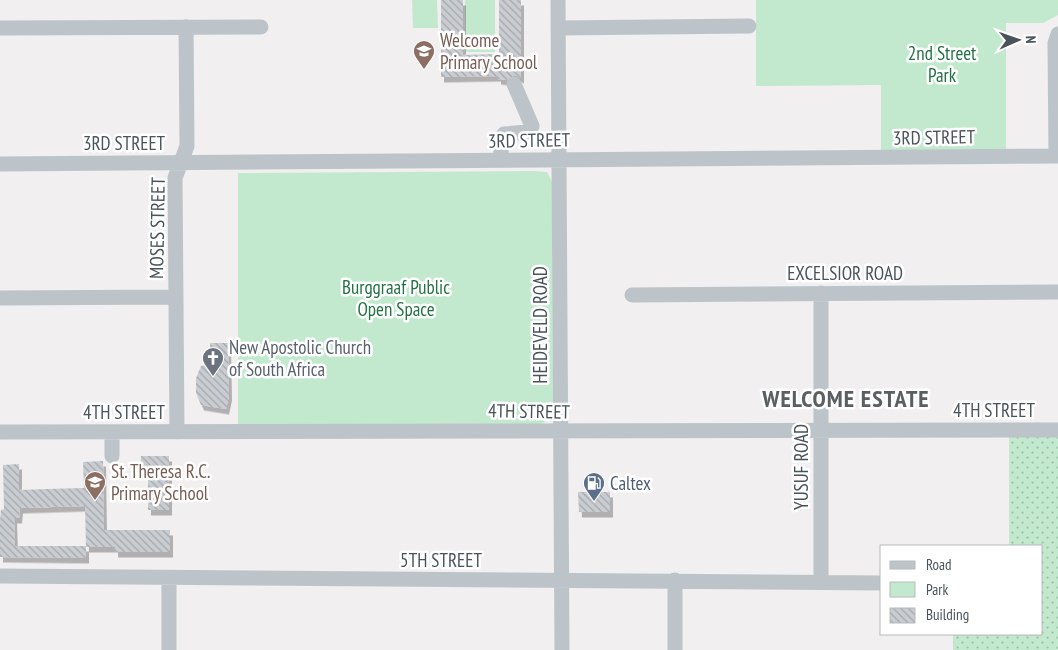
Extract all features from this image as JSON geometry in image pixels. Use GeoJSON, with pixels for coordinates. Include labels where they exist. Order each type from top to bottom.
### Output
{"type":"FeatureCollection","features":[{"type":"Feature","properties":{"kind":"street","name":"HEIDEVELD ROAD"},"geometry":{"type":"LineString","coordinates":[[558,0],[562,650]]}},
{"type":"Feature","properties":{"kind":"street"},"geometry":{"type":"LineString","coordinates":[[558,28],[749,26]]}},
{"type":"Feature","properties":{"kind":"street","name":"MOSES STREET"},"geometry":{"type":"LineString","coordinates":[[176,432],[182,315],[176,297],[175,178],[187,146],[186,27]]}},
{"type":"Feature","properties":{"kind":"street"},"geometry":{"type":"LineString","coordinates":[[0,28],[261,27]]}},
{"type":"Feature","properties":{"kind":"street"},"geometry":{"type":"LineString","coordinates":[[1057,156],[1055,43],[1058,34]]}},
{"type":"Feature","properties":{"kind":"street"},"geometry":{"type":"LineString","coordinates":[[502,160],[501,139],[504,134],[527,132],[532,126],[514,84]]}},
{"type":"Feature","properties":{"kind":"street","name":"3RD STREET"},"geometry":{"type":"LineString","coordinates":[[0,164],[1057,156]]}},
{"type":"Feature","properties":{"kind":"street","name":"EXCELSIOR ROAD"},"geometry":{"type":"LineString","coordinates":[[632,295],[1058,292]]}},
{"type":"Feature","properties":{"kind":"street","name":"YUSUF ROAD"},"geometry":{"type":"LineString","coordinates":[[821,293],[821,582]]}},
{"type":"Feature","properties":{"kind":"street"},"geometry":{"type":"LineString","coordinates":[[0,298],[176,297]]}},
{"type":"Feature","properties":{"kind":"street","name":"4TH STREET"},"geometry":{"type":"LineString","coordinates":[[0,432],[1058,430]]}},
{"type":"Feature","properties":{"kind":"street"},"geometry":{"type":"LineString","coordinates":[[112,432],[112,456]]}},
{"type":"Feature","properties":{"kind":"street","name":"5TH STREET"},"geometry":{"type":"LineString","coordinates":[[0,576],[880,583]]}},
{"type":"Feature","properties":{"kind":"street"},"geometry":{"type":"LineString","coordinates":[[169,578],[169,650]]}},
{"type":"Feature","properties":{"kind":"street"},"geometry":{"type":"LineString","coordinates":[[675,580],[675,650]]}},
{"type":"Feature","properties":{"kind":"green space"},"geometry":{"type":"Polygon","coordinates":[[[412,0],[437,0],[438,28],[413,28],[412,0]]]}},
{"type":"Feature","properties":{"kind":"green space"},"geometry":{"type":"Polygon","coordinates":[[[465,0],[495,0],[495,52],[466,52],[465,0]]]}},
{"type":"Feature","properties":{"kind":"green space","name":"2nd Street Park"},"geometry":{"type":"Polygon","coordinates":[[[756,0],[1058,0],[1058,15],[1043,23],[1006,23],[1006,150],[881,151],[881,85],[756,86],[756,0]]]}},
{"type":"Feature","properties":{"kind":"green space","name":"Burggraaf Public Open Space"},"geometry":{"type":"Polygon","coordinates":[[[547,172],[552,182],[553,410],[548,420],[539,425],[238,425],[238,173],[547,172]]]}},
{"type":"Feature","properties":{"kind":"green space"},"geometry":{"type":"Polygon","coordinates":[[[1058,435],[1058,650],[953,650],[953,635],[1043,635],[1043,545],[1009,545],[1009,436],[1058,435]]]}},
{"type":"Feature","properties":{"kind":"building"},"geometry":{"type":"Polygon","coordinates":[[[441,0],[463,0],[463,55],[499,54],[499,0],[521,0],[521,78],[515,75],[506,80],[498,79],[498,76],[441,77],[441,0]]]}},
{"type":"Feature","properties":{"kind":"building","name":"New Apostolic Church of South Africa"},"geometry":{"type":"Polygon","coordinates":[[[210,343],[228,343],[229,395],[226,409],[201,405],[196,393],[196,378],[201,366],[211,363],[210,343]]]}},
{"type":"Feature","properties":{"kind":"building"},"geometry":{"type":"Polygon","coordinates":[[[141,456],[169,456],[169,510],[148,510],[148,474],[140,474],[141,456]]]}},
{"type":"Feature","properties":{"kind":"building"},"geometry":{"type":"Polygon","coordinates":[[[103,461],[104,530],[170,530],[170,552],[115,552],[115,547],[86,547],[86,558],[0,557],[0,520],[1,510],[4,509],[3,465],[19,464],[19,490],[84,488],[83,462],[103,461]],[[85,506],[20,508],[19,518],[14,518],[15,546],[86,546],[85,506]]]}},
{"type":"Feature","properties":{"kind":"building","name":"Caltex"},"geometry":{"type":"Polygon","coordinates":[[[578,492],[610,492],[610,512],[579,512],[578,492]]]}},
{"type":"Feature","properties":{"kind":"place","name":"Welcome Primary School"},"geometry":{"type":"Point","coordinates":[424,70]}},
{"type":"Feature","properties":{"kind":"place","name":"New Apostolic Church of South Africa"},"geometry":{"type":"Point","coordinates":[213,377]}},
{"type":"Feature","properties":{"kind":"place","name":"St. Theresa R.C. Primary School"},"geometry":{"type":"Point","coordinates":[95,501]}},
{"type":"Feature","properties":{"kind":"place","name":"Caltex"},"geometry":{"type":"Point","coordinates":[594,502]}},
{"type":"Feature","properties":{"kind":"district","name":"WELCOME ESTATE"},"geometry":{"type":"Point","coordinates":[846,398]}}]}
